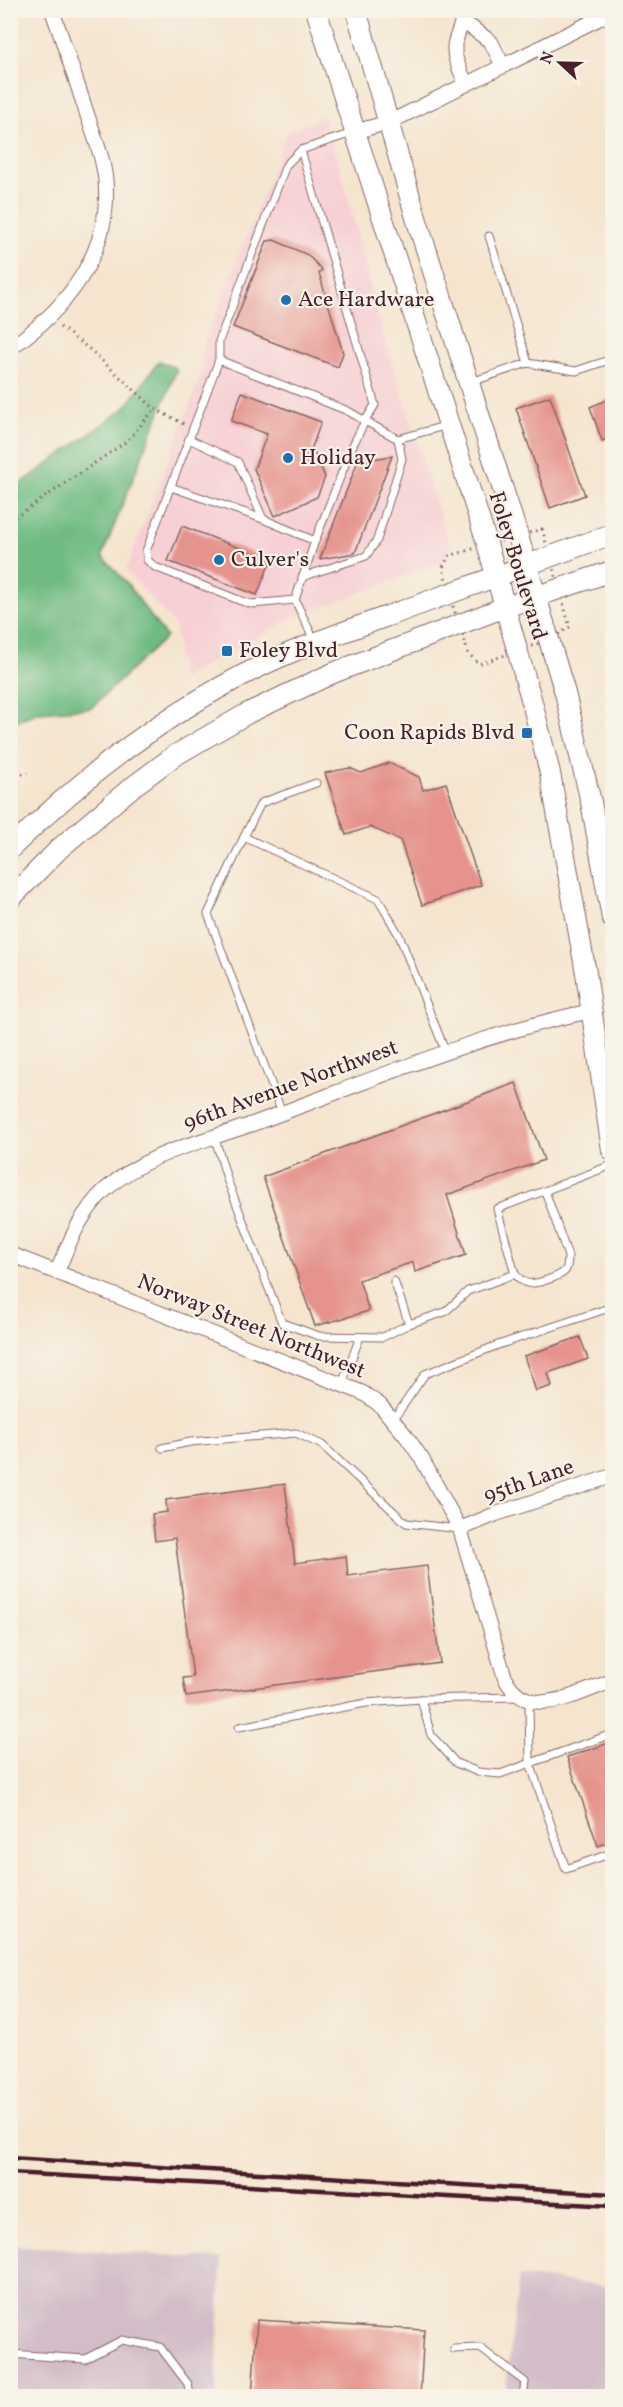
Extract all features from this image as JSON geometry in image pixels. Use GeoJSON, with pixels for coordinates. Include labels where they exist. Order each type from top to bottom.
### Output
{"type":"FeatureCollection","features":[{"type":"Feature","properties":{"kind":"main road","name":"Foley Boulevard"},"geometry":{"type":"LineString","coordinates":[[316,10],[497,576],[550,773],[585,973],[612,1150]]}},
{"type":"Feature","properties":{"kind":"main road","name":"Foley Boulevard"},"geometry":{"type":"LineString","coordinates":[[356,10],[417,221],[527,565],[568,703],[591,802],[612,916]]}},
{"type":"Feature","properties":{"kind":"main road"},"geometry":{"type":"LineString","coordinates":[[10,849],[64,798],[108,761],[149,731],[256,669],[315,643],[612,534]]}},
{"type":"Feature","properties":{"kind":"main road"},"geometry":{"type":"LineString","coordinates":[[10,899],[60,848],[123,794],[174,756],[220,729],[306,684],[505,607],[612,571]]}},
{"type":"Feature","properties":{"kind":"street"},"geometry":{"type":"LineString","coordinates":[[10,348],[25,339],[69,297],[86,272],[99,242],[105,213],[106,190],[101,156],[52,10]]}},
{"type":"Feature","properties":{"kind":"street"},"geometry":{"type":"LineString","coordinates":[[354,132],[390,122],[612,12]]}},
{"type":"Feature","properties":{"kind":"street"},"geometry":{"type":"LineString","coordinates":[[466,84],[455,51],[463,16],[491,42],[503,66]]}},
{"type":"Feature","properties":{"kind":"street","name":"96th Avenue Northwest"},"geometry":{"type":"LineString","coordinates":[[57,1272],[74,1232],[86,1212],[104,1191],[148,1161],[446,1053],[528,1026],[591,1011]]}},
{"type":"Feature","properties":{"kind":"street","name":"Norway Street Northwest"},"geometry":{"type":"LineString","coordinates":[[10,1254],[342,1384],[363,1393],[380,1405],[422,1459],[460,1528],[505,1678],[510,1689],[524,1699]]}},
{"type":"Feature","properties":{"kind":"street","name":"95th Lane"},"geometry":{"type":"LineString","coordinates":[[460,1528],[612,1476]]}},
{"type":"Feature","properties":{"kind":"street"},"geometry":{"type":"LineString","coordinates":[[524,1699],[553,1702],[612,1681]]}},
{"type":"Feature","properties":{"kind":"lane"},"geometry":{"type":"LineString","coordinates":[[295,600],[252,604],[244,602],[155,567],[147,560],[146,551],[219,360],[219,340],[286,165],[301,150],[354,132]]}},
{"type":"Feature","properties":{"kind":"lane"},"geometry":{"type":"LineString","coordinates":[[301,150],[375,405],[352,447],[315,541],[295,600],[315,643]]}},
{"type":"Feature","properties":{"kind":"lane"},"geometry":{"type":"LineString","coordinates":[[489,236],[528,363]]}},
{"type":"Feature","properties":{"kind":"lane"},"geometry":{"type":"LineString","coordinates":[[469,383],[528,363],[576,371],[612,359]]}},
{"type":"Feature","properties":{"kind":"lane"},"geometry":{"type":"LineString","coordinates":[[219,360],[348,411],[398,439],[448,425]]}},
{"type":"Feature","properties":{"kind":"lane"},"geometry":{"type":"LineString","coordinates":[[302,577],[366,556],[377,540],[402,459],[398,439]]}},
{"type":"Feature","properties":{"kind":"lane"},"geometry":{"type":"LineString","coordinates":[[189,440],[238,462],[262,519]]}},
{"type":"Feature","properties":{"kind":"lane"},"geometry":{"type":"LineString","coordinates":[[171,486],[315,541]]}},
{"type":"Feature","properties":{"kind":"lane"},"geometry":{"type":"LineString","coordinates":[[282,1113],[208,914],[261,803],[316,783]]}},
{"type":"Feature","properties":{"kind":"lane"},"geometry":{"type":"LineString","coordinates":[[244,837],[378,899],[399,935],[446,1053]]}},
{"type":"Feature","properties":{"kind":"lane"},"geometry":{"type":"LineString","coordinates":[[214,1136],[227,1179],[282,1323],[320,1336],[383,1338],[409,1324],[445,1312],[468,1291],[515,1274]]}},
{"type":"Feature","properties":{"kind":"lane"},"geometry":{"type":"LineString","coordinates":[[545,1191],[568,1256],[568,1264],[558,1275],[530,1284],[522,1281],[515,1274],[497,1209],[612,1165]]}},
{"type":"Feature","properties":{"kind":"lane"},"geometry":{"type":"LineString","coordinates":[[393,1281],[409,1324]]}},
{"type":"Feature","properties":{"kind":"lane"},"geometry":{"type":"LineString","coordinates":[[393,1420],[425,1374],[498,1345],[612,1307]]}},
{"type":"Feature","properties":{"kind":"lane"},"geometry":{"type":"LineString","coordinates":[[342,1384],[360,1337]]}},
{"type":"Feature","properties":{"kind":"lane"},"geometry":{"type":"LineString","coordinates":[[162,1448],[190,1442],[296,1433],[322,1446],[406,1523],[460,1528]]}},
{"type":"Feature","properties":{"kind":"lane"},"geometry":{"type":"LineString","coordinates":[[421,1699],[431,1735],[456,1763],[478,1772],[500,1774],[612,1734]]}},
{"type":"Feature","properties":{"kind":"lane"},"geometry":{"type":"LineString","coordinates":[[239,1727],[366,1703],[421,1699],[524,1699],[530,1763],[566,1869],[612,1853]]}},
{"type":"Feature","properties":{"kind":"lane"},"geometry":{"type":"LineString","coordinates":[[10,2354],[85,2359],[122,2340],[160,2347],[188,2384],[190,2397]]}},
{"type":"Feature","properties":{"kind":"lane"},"geometry":{"type":"LineString","coordinates":[[454,2349],[480,2348],[525,2382],[523,2397]]}},
{"type":"Feature","properties":{"kind":"path"},"geometry":{"type":"LineString","coordinates":[[47,317],[87,347],[155,409],[193,428]]}},
{"type":"Feature","properties":{"kind":"path"},"geometry":{"type":"LineString","coordinates":[[10,521],[127,441],[155,409]]}},
{"type":"Feature","properties":{"kind":"path"},"geometry":{"type":"LineString","coordinates":[[10,776],[28,773]]}},
{"type":"Feature","properties":{"kind":"shaded area"},"geometry":{"type":"Polygon","coordinates":[[[323,116],[340,167],[379,321],[453,556],[450,550],[446,561],[288,620],[181,679],[175,625],[126,570],[204,368],[202,349],[287,133],[323,116]]]}},
{"type":"Feature","properties":{"kind":"shaded area"},"geometry":{"type":"Polygon","coordinates":[[[10,2245],[221,2259],[216,2396],[11,2396],[10,2245]]]}},
{"type":"Feature","properties":{"kind":"shaded area"},"geometry":{"type":"Polygon","coordinates":[[[519,2276],[612,2287],[612,2396],[505,2396],[519,2276]]]}},
{"type":"Feature","properties":{"kind":"green space"},"geometry":{"type":"Polygon","coordinates":[[[159,361],[177,369],[102,556],[126,582],[166,637],[91,708],[39,712],[11,723],[11,491],[126,407],[159,361]]]}},
{"type":"Feature","properties":{"kind":"building","name":"Ace Hardware"},"geometry":{"type":"Polygon","coordinates":[[[274,240],[308,255],[322,270],[319,273],[343,353],[338,367],[233,327],[267,241],[274,240]]]}},
{"type":"Feature","properties":{"kind":"building","name":"Holiday"},"geometry":{"type":"Polygon","coordinates":[[[242,392],[321,422],[312,447],[325,477],[317,497],[275,516],[254,469],[267,434],[231,421],[242,392]]]}},
{"type":"Feature","properties":{"kind":"building"},"geometry":{"type":"Polygon","coordinates":[[[550,396],[585,495],[550,508],[516,408],[550,396]]]}},
{"type":"Feature","properties":{"kind":"building"},"geometry":{"type":"Polygon","coordinates":[[[612,398],[612,437],[602,441],[590,407],[612,398]]]}},
{"type":"Feature","properties":{"kind":"building","name":"Holiday"},"geometry":{"type":"Polygon","coordinates":[[[392,456],[355,553],[320,559],[358,461],[392,456]]]}},
{"type":"Feature","properties":{"kind":"building","name":"Culver's"},"geometry":{"type":"Polygon","coordinates":[[[182,526],[271,560],[257,595],[168,561],[182,526]]]}},
{"type":"Feature","properties":{"kind":"building"},"geometry":{"type":"Polygon","coordinates":[[[389,763],[419,777],[423,790],[446,783],[481,885],[422,905],[400,840],[370,827],[346,835],[325,773],[350,768],[361,773],[389,763]]]}},
{"type":"Feature","properties":{"kind":"building"},"geometry":{"type":"Polygon","coordinates":[[[516,1083],[544,1160],[447,1195],[466,1255],[415,1272],[413,1262],[359,1280],[369,1311],[315,1326],[263,1177],[516,1083]]]}},
{"type":"Feature","properties":{"kind":"building"},"geometry":{"type":"Polygon","coordinates":[[[580,1337],[588,1359],[548,1373],[552,1386],[536,1391],[524,1356],[580,1337]]]}},
{"type":"Feature","properties":{"kind":"building"},"geometry":{"type":"Polygon","coordinates":[[[285,1484],[295,1563],[346,1556],[348,1576],[427,1566],[440,1663],[186,1697],[183,1678],[193,1677],[175,1538],[155,1541],[152,1514],[167,1512],[166,1500],[285,1484]]]}},
{"type":"Feature","properties":{"kind":"building"},"geometry":{"type":"Polygon","coordinates":[[[612,1742],[612,1841],[598,1846],[567,1757],[612,1742]]]}},
{"type":"Feature","properties":{"kind":"building"},"geometry":{"type":"Polygon","coordinates":[[[257,2320],[424,2330],[420,2397],[252,2397],[257,2320]]]}},
{"type":"Feature","properties":{"kind":"railway"},"geometry":{"type":"LineString","coordinates":[[10,2158],[612,2194]]}},
{"type":"Feature","properties":{"kind":"railway"},"geometry":{"type":"LineString","coordinates":[[10,2173],[612,2206]]}},
{"type":"Feature","properties":{"kind":"place","name":"Ace Hardware"},"geometry":{"type":"Point","coordinates":[286,300]}},
{"type":"Feature","properties":{"kind":"place","name":"Holiday"},"geometry":{"type":"Point","coordinates":[288,458]}},
{"type":"Feature","properties":{"kind":"place","name":"Culver's"},"geometry":{"type":"Point","coordinates":[219,560]}},
{"type":"Feature","properties":{"kind":"place","name":"Foley Blvd"},"geometry":{"type":"Point","coordinates":[227,651]}},
{"type":"Feature","properties":{"kind":"place","name":"Coon Rapids Blvd"},"geometry":{"type":"Point","coordinates":[527,733]}}]}
